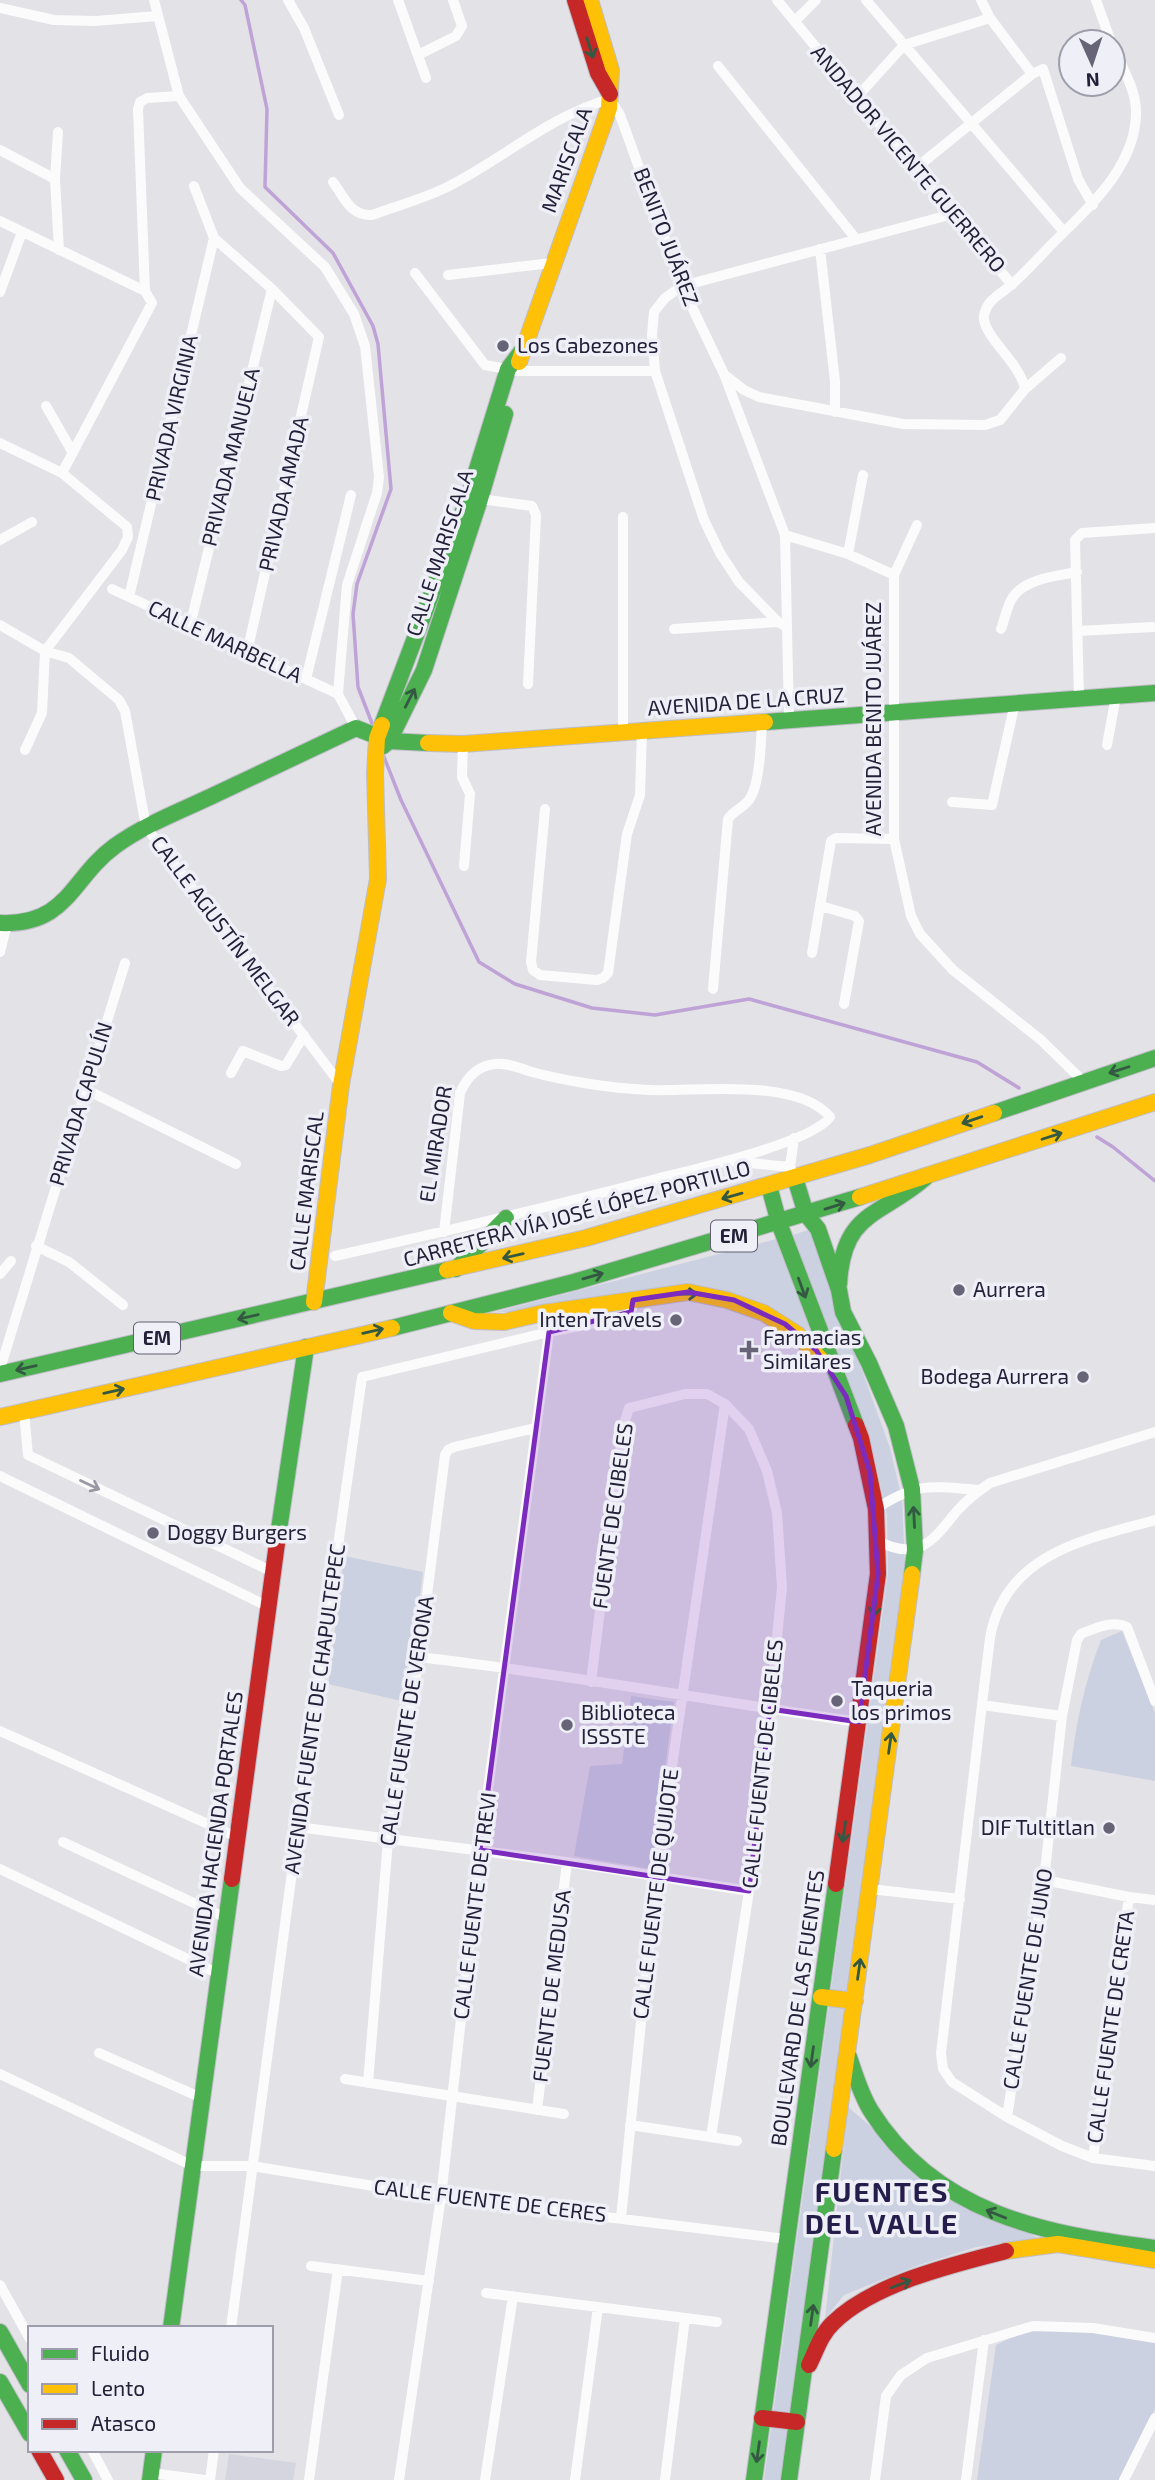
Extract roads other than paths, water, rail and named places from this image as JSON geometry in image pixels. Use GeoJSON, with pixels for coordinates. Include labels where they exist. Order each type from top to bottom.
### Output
{"type":"FeatureCollection","features":[{"type":"Feature","properties":{"kind":"main road"},"geometry":{"type":"LineString","coordinates":[[575,0],[598,73],[610,96]]}},
{"type":"Feature","properties":{"kind":"main road","name":"MARISCALA"},"geometry":{"type":"LineString","coordinates":[[552,263],[609,108],[611,70],[590,0]]}},
{"type":"Feature","properties":{"kind":"main road","name":"CALLE MARISCALA"},"geometry":{"type":"LineString","coordinates":[[383,739],[552,263]]}},
{"type":"Feature","properties":{"kind":"main road","name":"CALLE MARISCALA"},"geometry":{"type":"LineString","coordinates":[[341,1085],[379,879],[375,756],[424,670],[480,499],[513,370]]}},
{"type":"Feature","properties":{"kind":"main road","name":"AVENIDA DE LA CRUZ"},"geometry":{"type":"LineString","coordinates":[[383,739],[463,744],[1155,693]]}},
{"type":"Feature","properties":{"kind":"main road"},"geometry":{"type":"LineString","coordinates":[[4,923],[43,918],[54,911],[64,904],[114,847],[146,827],[356,728],[383,739]]}},
{"type":"Feature","properties":{"kind":"main road","name":"CARRETERA VÍA JOSÉ LÓPEZ PORTILLO"},"geometry":{"type":"LineString","coordinates":[[0,1371],[314,1302],[586,1238],[769,1186],[793,1173],[870,1155],[1155,1058]]}},
{"type":"Feature","properties":{"kind":"main road","name":"CALLE MARISCAL"},"geometry":{"type":"LineString","coordinates":[[314,1302],[341,1085]]}},
{"type":"Feature","properties":{"kind":"main road","name":"EM"},"geometry":{"type":"LineString","coordinates":[[0,1417],[451,1313],[573,1282],[926,1178],[1155,1102]]}},
{"type":"Feature","properties":{"kind":"main road"},"geometry":{"type":"LineString","coordinates":[[789,2480],[915,1550],[912,1489],[896,1426],[843,1312],[818,1229],[806,1214],[793,1173]]}},
{"type":"Feature","properties":{"kind":"main road"},"geometry":{"type":"LineString","coordinates":[[838,1290],[839,1269],[846,1249],[867,1214],[903,1196],[926,1178]]}},
{"type":"Feature","properties":{"kind":"main road"},"geometry":{"type":"LineString","coordinates":[[769,1186],[779,1223]]}},
{"type":"Feature","properties":{"kind":"main road"},"geometry":{"type":"LineString","coordinates":[[456,1269],[506,1218]]}},
{"type":"Feature","properties":{"kind":"main road","name":"BOULEVARD DE LAS FUENTES"},"geometry":{"type":"LineString","coordinates":[[754,2480],[876,1599],[878,1541],[876,1509],[861,1438],[779,1223]]}},
{"type":"Feature","properties":{"kind":"main road"},"geometry":{"type":"LineString","coordinates":[[451,1313],[474,1321],[504,1322],[543,1313],[688,1293],[734,1300],[785,1324],[816,1350],[846,1396]]}},
{"type":"Feature","properties":{"kind":"main road","name":"AVENIDA HACIENDA PORTALES"},"geometry":{"type":"LineString","coordinates":[[171,2326],[306,1347]]}},
{"type":"Feature","properties":{"kind":"main road"},"geometry":{"type":"LineString","coordinates":[[821,1997],[855,2001]]}},
{"type":"Feature","properties":{"kind":"main road"},"geometry":{"type":"LineString","coordinates":[[847,2054],[872,2113],[902,2150],[953,2191],[990,2212],[1059,2239],[1155,2260]]}},
{"type":"Feature","properties":{"kind":"main road"},"geometry":{"type":"LineString","coordinates":[[803,2377],[831,2324],[850,2307],[874,2294],[972,2260],[1059,2239],[1155,2248]]}},
{"type":"Feature","properties":{"kind":"main road"},"geometry":{"type":"LineString","coordinates":[[0,2332],[28,2381]]}},
{"type":"Feature","properties":{"kind":"main road"},"geometry":{"type":"LineString","coordinates":[[0,2382],[28,2431]]}},
{"type":"Feature","properties":{"kind":"main road"},"geometry":{"type":"LineString","coordinates":[[762,2418],[797,2422]]}},
{"type":"Feature","properties":{"kind":"main road"},"geometry":{"type":"LineString","coordinates":[[40,2452],[56,2480]]}},
{"type":"Feature","properties":{"kind":"main road"},"geometry":{"type":"LineString","coordinates":[[68,2452],[84,2480]]}},
{"type":"Feature","properties":{"kind":"main road"},"geometry":{"type":"LineString","coordinates":[[150,2476],[154,2452]]}},
{"type":"Feature","properties":{"kind":"street"},"geometry":{"type":"LineString","coordinates":[[154,0],[179,96],[240,188],[325,267],[354,314],[365,346],[379,477],[377,493],[348,585],[338,694],[356,728]]}},
{"type":"Feature","properties":{"kind":"street"},"geometry":{"type":"LineString","coordinates":[[288,0],[304,28],[339,115]]}},
{"type":"Feature","properties":{"kind":"street"},"geometry":{"type":"LineString","coordinates":[[398,0],[426,78]]}},
{"type":"Feature","properties":{"kind":"street"},"geometry":{"type":"LineString","coordinates":[[418,55],[456,36],[462,26],[453,0]]}},
{"type":"Feature","properties":{"kind":"street","name":"ANDADOR VICENTE GUERRERO"},"geometry":{"type":"LineString","coordinates":[[777,0],[1012,285],[990,301],[984,316],[988,332],[1019,370],[1025,389]]}},
{"type":"Feature","properties":{"kind":"street"},"geometry":{"type":"LineString","coordinates":[[795,22],[816,0]]}},
{"type":"Feature","properties":{"kind":"street"},"geometry":{"type":"LineString","coordinates":[[866,0],[1064,232]]}},
{"type":"Feature","properties":{"kind":"street"},"geometry":{"type":"LineString","coordinates":[[981,0],[990,18],[1032,74]]}},
{"type":"Feature","properties":{"kind":"street"},"geometry":{"type":"LineString","coordinates":[[1096,0],[1106,28]]}},
{"type":"Feature","properties":{"kind":"street"},"geometry":{"type":"LineString","coordinates":[[0,8],[54,20],[158,16]]}},
{"type":"Feature","properties":{"kind":"street"},"geometry":{"type":"LineString","coordinates":[[856,97],[904,45],[990,18]]}},
{"type":"Feature","properties":{"kind":"street"},"geometry":{"type":"LineString","coordinates":[[718,66],[856,239]]}},
{"type":"Feature","properties":{"kind":"street"},"geometry":{"type":"LineString","coordinates":[[916,168],[1032,74],[1043,69],[1078,179],[1093,205]]}},
{"type":"Feature","properties":{"kind":"street"},"geometry":{"type":"LineString","coordinates":[[1012,285],[1093,205],[1122,162],[1132,138],[1136,111],[1133,92],[1127,78]]}},
{"type":"Feature","properties":{"kind":"street"},"geometry":{"type":"LineString","coordinates":[[62,473],[151,308],[152,303],[145,291],[138,109],[140,102],[147,98],[179,96]]}},
{"type":"Feature","properties":{"kind":"street"},"geometry":{"type":"LineString","coordinates":[[333,182],[355,212],[372,215],[451,186],[566,116],[610,96]]}},
{"type":"Feature","properties":{"kind":"street","name":"BENITO JUÁREZ"},"geometry":{"type":"LineString","coordinates":[[610,96],[620,115],[682,286],[724,374]]}},
{"type":"Feature","properties":{"kind":"street"},"geometry":{"type":"LineString","coordinates":[[58,132],[55,179],[59,250]]}},
{"type":"Feature","properties":{"kind":"street"},"geometry":{"type":"LineString","coordinates":[[0,150],[55,179]]}},
{"type":"Feature","properties":{"kind":"street"},"geometry":{"type":"LineString","coordinates":[[194,186],[214,238],[272,289]]}},
{"type":"Feature","properties":{"kind":"street"},"geometry":{"type":"LineString","coordinates":[[783,624],[739,582],[720,553],[704,520],[655,371],[652,334],[654,312],[665,298],[682,286],[953,214]]}},
{"type":"Feature","properties":{"kind":"street"},"geometry":{"type":"LineString","coordinates":[[0,221],[145,291]]}},
{"type":"Feature","properties":{"kind":"street"},"geometry":{"type":"LineString","coordinates":[[0,292],[22,232]]}},
{"type":"Feature","properties":{"kind":"street","name":"PRIVADA VIRGINIA"},"geometry":{"type":"LineString","coordinates":[[129,597],[214,238]]}},
{"type":"Feature","properties":{"kind":"street"},"geometry":{"type":"LineString","coordinates":[[820,249],[835,381],[835,412]]}},
{"type":"Feature","properties":{"kind":"street"},"geometry":{"type":"LineString","coordinates":[[448,275],[552,263]]}},
{"type":"Feature","properties":{"kind":"street"},"geometry":{"type":"LineString","coordinates":[[415,273],[485,365],[513,370],[655,371]]}},
{"type":"Feature","properties":{"kind":"street","name":"PRIVADA AMADA"},"geometry":{"type":"LineString","coordinates":[[247,652],[319,337],[272,289]]}},
{"type":"Feature","properties":{"kind":"street","name":"PRIVADA MANUELA"},"geometry":{"type":"LineString","coordinates":[[190,626],[272,289]]}},
{"type":"Feature","properties":{"kind":"street"},"geometry":{"type":"LineString","coordinates":[[724,374],[744,390],[759,397],[903,424],[972,426],[1000,420],[1025,389],[1061,358]]}},
{"type":"Feature","properties":{"kind":"street"},"geometry":{"type":"LineString","coordinates":[[724,374],[785,535],[783,624],[789,720]]}},
{"type":"Feature","properties":{"kind":"street"},"geometry":{"type":"LineString","coordinates":[[46,406],[73,453]]}},
{"type":"Feature","properties":{"kind":"street"},"geometry":{"type":"LineString","coordinates":[[0,443],[62,473],[127,527],[128,537],[46,651],[42,713],[25,750]]}},
{"type":"Feature","properties":{"kind":"street"},"geometry":{"type":"LineString","coordinates":[[848,554],[863,475]]}},
{"type":"Feature","properties":{"kind":"street"},"geometry":{"type":"LineString","coordinates":[[306,679],[351,495]]}},
{"type":"Feature","properties":{"kind":"street"},"geometry":{"type":"LineString","coordinates":[[480,499],[523,503],[532,506],[536,515],[528,684]]}},
{"type":"Feature","properties":{"kind":"street"},"geometry":{"type":"LineString","coordinates":[[623,517],[623,733]]}},
{"type":"Feature","properties":{"kind":"street"},"geometry":{"type":"LineString","coordinates":[[0,540],[32,522]]}},
{"type":"Feature","properties":{"kind":"street"},"geometry":{"type":"LineString","coordinates":[[785,535],[848,554],[894,575],[917,525]]}},
{"type":"Feature","properties":{"kind":"street"},"geometry":{"type":"LineString","coordinates":[[1079,698],[1077,535],[1155,528]]}},
{"type":"Feature","properties":{"kind":"street"},"geometry":{"type":"LineString","coordinates":[[1001,629],[1013,597],[1025,587],[1043,579],[1077,572]]}},
{"type":"Feature","properties":{"kind":"street","name":"AVENIDA BENITO JUÁREZ"},"geometry":{"type":"LineString","coordinates":[[894,575],[894,839],[911,916],[920,934],[953,970],[1041,1040],[1083,1081]]}},
{"type":"Feature","properties":{"kind":"street","name":"CALLE MARBELLA"},"geometry":{"type":"LineString","coordinates":[[112,589],[338,694]]}},
{"type":"Feature","properties":{"kind":"street"},"geometry":{"type":"LineString","coordinates":[[674,629],[783,624]]}},
{"type":"Feature","properties":{"kind":"street","name":"CALLE AGUSTÍN MELGAR"},"geometry":{"type":"LineString","coordinates":[[0,625],[46,651],[69,658],[123,705],[146,827],[341,1085]]}},
{"type":"Feature","properties":{"kind":"street"},"geometry":{"type":"LineString","coordinates":[[1078,631],[1153,627]]}},
{"type":"Feature","properties":{"kind":"street"},"geometry":{"type":"LineString","coordinates":[[1107,745],[1116,696]]}},
{"type":"Feature","properties":{"kind":"street"},"geometry":{"type":"LineString","coordinates":[[952,802],[992,805],[1015,703]]}},
{"type":"Feature","properties":{"kind":"street"},"geometry":{"type":"LineString","coordinates":[[713,989],[728,820],[751,796],[759,764],[762,722]]}},
{"type":"Feature","properties":{"kind":"street"},"geometry":{"type":"LineString","coordinates":[[545,809],[531,962],[533,970],[540,975],[597,980],[608,973],[627,834],[640,795],[642,731]]}},
{"type":"Feature","properties":{"kind":"street"},"geometry":{"type":"LineString","coordinates":[[463,744],[462,777],[470,794],[464,866]]}},
{"type":"Feature","properties":{"kind":"street"},"geometry":{"type":"LineString","coordinates":[[812,953],[831,841],[836,838],[894,839]]}},
{"type":"Feature","properties":{"kind":"street"},"geometry":{"type":"LineString","coordinates":[[821,906],[858,918],[844,1004]]}},
{"type":"Feature","properties":{"kind":"street"},"geometry":{"type":"LineString","coordinates":[[0,952],[4,923]]}},
{"type":"Feature","properties":{"kind":"street","name":"PRIVADA CAPULÍN"},"geometry":{"type":"LineString","coordinates":[[0,1371],[36,1245],[125,963]]}},
{"type":"Feature","properties":{"kind":"street"},"geometry":{"type":"LineString","coordinates":[[231,1073],[243,1051],[281,1066],[286,1065],[304,1035]]}},
{"type":"Feature","properties":{"kind":"street","name":"EL MIRADOR"},"geometry":{"type":"LineString","coordinates":[[496,1064],[508,1065],[591,1084],[649,1090],[747,1088],[804,1098],[824,1109],[830,1117],[825,1125],[794,1138],[724,1161],[444,1232],[460,1093],[466,1080],[478,1068],[496,1064]]}},
{"type":"Feature","properties":{"kind":"street"},"geometry":{"type":"LineString","coordinates":[[87,1090],[236,1164]]}},
{"type":"Feature","properties":{"kind":"street"},"geometry":{"type":"LineString","coordinates":[[724,1161],[793,1173],[794,1138]]}},
{"type":"Feature","properties":{"kind":"street"},"geometry":{"type":"LineString","coordinates":[[335,1256],[444,1232]]}},
{"type":"Feature","properties":{"kind":"street"},"geometry":{"type":"LineString","coordinates":[[36,1245],[69,1262],[123,1305]]}},
{"type":"Feature","properties":{"kind":"street"},"geometry":{"type":"LineString","coordinates":[[0,1275],[11,1261]]}},
{"type":"Feature","properties":{"kind":"street","name":"AVENIDA FUENTE DE CHAPULTEPEC"},"geometry":{"type":"LineString","coordinates":[[230,2326],[362,1377],[549,1332],[625,1317],[632,1310],[633,1300]]}},
{"type":"Feature","properties":{"kind":"street","name":"CALLE FUENTE DE TREVI"},"geometry":{"type":"LineString","coordinates":[[399,2480],[441,2197],[480,1850],[549,1332]]}},
{"type":"Feature","properties":{"kind":"street","name":"FUENTE DE CIBELES"},"geometry":{"type":"LineString","coordinates":[[591,1682],[623,1427],[629,1409],[685,1394],[707,1394],[725,1404]]}},
{"type":"Feature","properties":{"kind":"street","name":"CALLE FUENTE DE QUIJOTE"},"geometry":{"type":"LineString","coordinates":[[621,2218],[656,1876],[725,1404]]}},
{"type":"Feature","properties":{"kind":"street","name":"CALLE FUENTE DE CIBELES"},"geometry":{"type":"LineString","coordinates":[[711,2137],[749,1891],[782,1587],[777,1513],[767,1471],[749,1430],[725,1404]]}},
{"type":"Feature","properties":{"kind":"street"},"geometry":{"type":"LineString","coordinates":[[24,1412],[28,1455],[273,1572]]}},
{"type":"Feature","properties":{"kind":"street","name":"CALLE FUENTE DE VERONA"},"geometry":{"type":"LineString","coordinates":[[368,2082],[388,1840],[419,1657],[445,1455],[454,1447],[535,1428]]}},
{"type":"Feature","properties":{"kind":"street"},"geometry":{"type":"LineString","coordinates":[[878,1541],[901,1549],[915,1550],[935,1539],[978,1490],[1003,1478],[1155,1432]]}},
{"type":"Feature","properties":{"kind":"street"},"geometry":{"type":"LineString","coordinates":[[0,1476],[269,1607]]}},
{"type":"Feature","properties":{"kind":"street"},"geometry":{"type":"LineString","coordinates":[[876,1509],[912,1489],[928,1486],[978,1490]]}},
{"type":"Feature","properties":{"kind":"street"},"geometry":{"type":"LineString","coordinates":[[1155,1520],[1054,1551],[1030,1568],[1011,1587],[1000,1605],[992,1627],[941,2037],[943,2069],[952,2082],[1007,2117],[1062,2146],[1093,2158],[1155,2166]]}},
{"type":"Feature","properties":{"kind":"street","name":"CALLE FUENTE DE JUNO"},"geometry":{"type":"LineString","coordinates":[[1007,2117],[1044,1880],[1062,1716],[1077,1640],[1081,1634],[1112,1624],[1127,1627],[1155,1701]]}},
{"type":"Feature","properties":{"kind":"street"},"geometry":{"type":"LineString","coordinates":[[419,1657],[681,1693],[859,1722]]}},
{"type":"Feature","properties":{"kind":"street"},"geometry":{"type":"LineString","coordinates":[[982,1705],[1062,1716]]}},
{"type":"Feature","properties":{"kind":"street"},"geometry":{"type":"LineString","coordinates":[[0,1731],[237,1837]]}},
{"type":"Feature","properties":{"kind":"street"},"geometry":{"type":"LineString","coordinates":[[298,1827],[567,1862],[749,1891]]}},
{"type":"Feature","properties":{"kind":"street"},"geometry":{"type":"LineString","coordinates":[[64,1842],[226,1917]]}},
{"type":"Feature","properties":{"kind":"street","name":"FUENTE DE MEDUSA"},"geometry":{"type":"LineString","coordinates":[[537,2110],[567,1862]]}},
{"type":"Feature","properties":{"kind":"street"},"geometry":{"type":"LineString","coordinates":[[0,1869],[219,1974]]}},
{"type":"Feature","properties":{"kind":"street"},"geometry":{"type":"LineString","coordinates":[[1044,1880],[1155,1900]]}},
{"type":"Feature","properties":{"kind":"street"},"geometry":{"type":"LineString","coordinates":[[870,1889],[960,1899]]}},
{"type":"Feature","properties":{"kind":"street","name":"CALLE FUENTE DE CRETA"},"geometry":{"type":"LineString","coordinates":[[1093,2158],[1129,1897]]}},
{"type":"Feature","properties":{"kind":"street"},"geometry":{"type":"LineString","coordinates":[[99,2053],[202,2098]]}},
{"type":"Feature","properties":{"kind":"street"},"geometry":{"type":"LineString","coordinates":[[0,2074],[192,2166]]}},
{"type":"Feature","properties":{"kind":"street"},"geometry":{"type":"LineString","coordinates":[[345,2079],[564,2114]]}},
{"type":"Feature","properties":{"kind":"street"},"geometry":{"type":"LineString","coordinates":[[630,2125],[737,2141]]}},
{"type":"Feature","properties":{"kind":"street","name":"CALLE FUENTE DE CERES"},"geometry":{"type":"LineString","coordinates":[[192,2166],[252,2166],[441,2197],[787,2239]]}},
{"type":"Feature","properties":{"kind":"street"},"geometry":{"type":"LineString","coordinates":[[311,2266],[429,2281]]}},
{"type":"Feature","properties":{"kind":"street"},"geometry":{"type":"LineString","coordinates":[[309,2480],[338,2269]]}},
{"type":"Feature","properties":{"kind":"street"},"geometry":{"type":"LineString","coordinates":[[0,2285],[28,2335]]}},
{"type":"Feature","properties":{"kind":"street"},"geometry":{"type":"LineString","coordinates":[[486,2293],[717,2322]]}},
{"type":"Feature","properties":{"kind":"street"},"geometry":{"type":"LineString","coordinates":[[485,2480],[513,2297]]}},
{"type":"Feature","properties":{"kind":"street"},"geometry":{"type":"LineString","coordinates":[[575,2480],[598,2307]]}},
{"type":"Feature","properties":{"kind":"street"},"geometry":{"type":"LineString","coordinates":[[665,2480],[685,2318]]}},
{"type":"Feature","properties":{"kind":"street"},"geometry":{"type":"LineString","coordinates":[[875,2480],[886,2396],[892,2385],[907,2370],[927,2358],[1033,2326],[1093,2328],[1155,2338]]}},
{"type":"Feature","properties":{"kind":"street"},"geometry":{"type":"LineString","coordinates":[[966,2480],[984,2340]]}},
{"type":"Feature","properties":{"kind":"street"},"geometry":{"type":"LineString","coordinates":[[1124,2480],[1155,2418]]}},
{"type":"Feature","properties":{"kind":"street"},"geometry":{"type":"LineString","coordinates":[[93,2452],[108,2480]]}},
{"type":"Feature","properties":{"kind":"street"},"geometry":{"type":"LineString","coordinates":[[150,2476],[208,2480],[214,2452]]}},
{"type":"Feature","properties":{"kind":"waterway"},"geometry":{"type":"LineString","coordinates":[[241,0],[245,5],[267,109],[265,187],[333,253],[373,326],[378,344],[391,489],[357,584],[353,614],[358,687],[373,726]]}},
{"type":"Feature","properties":{"kind":"waterway"},"geometry":{"type":"LineString","coordinates":[[382,752],[401,800],[479,962],[515,984],[592,1008],[655,1015],[749,999],[977,1062],[1019,1088]]}},
{"type":"Feature","properties":{"kind":"waterway"},"geometry":{"type":"LineString","coordinates":[[1097,1137],[1155,1181]]}},
{"type":"Feature","properties":{"kind":"place","name":"Los Cabezones"},"geometry":{"type":"Point","coordinates":[503,346]}},
{"type":"Feature","properties":{"kind":"place","name":"Aurrera"},"geometry":{"type":"Point","coordinates":[959,1290]}},
{"type":"Feature","properties":{"kind":"place","name":"Inten Travels"},"geometry":{"type":"Point","coordinates":[676,1320]}},
{"type":"Feature","properties":{"kind":"place","name":"Farmacias Similares"},"geometry":{"type":"Point","coordinates":[749,1350]}},
{"type":"Feature","properties":{"kind":"place","name":"Bodega Aurrera"},"geometry":{"type":"Point","coordinates":[1083,1377]}},
{"type":"Feature","properties":{"kind":"place","name":"Doggy Burgers"},"geometry":{"type":"Point","coordinates":[153,1533]}},
{"type":"Feature","properties":{"kind":"place","name":"Taqueria los primos"},"geometry":{"type":"Point","coordinates":[837,1701]}},
{"type":"Feature","properties":{"kind":"place","name":"Biblioteca ISSSTE"},"geometry":{"type":"Point","coordinates":[567,1725]}},
{"type":"Feature","properties":{"kind":"place","name":"DIF Tultitlan"},"geometry":{"type":"Point","coordinates":[1109,1828]}},
{"type":"Feature","properties":{"kind":"district","name":"FUENTES DEL VALLE"},"geometry":{"type":"Point","coordinates":[882,2208]}}]}
